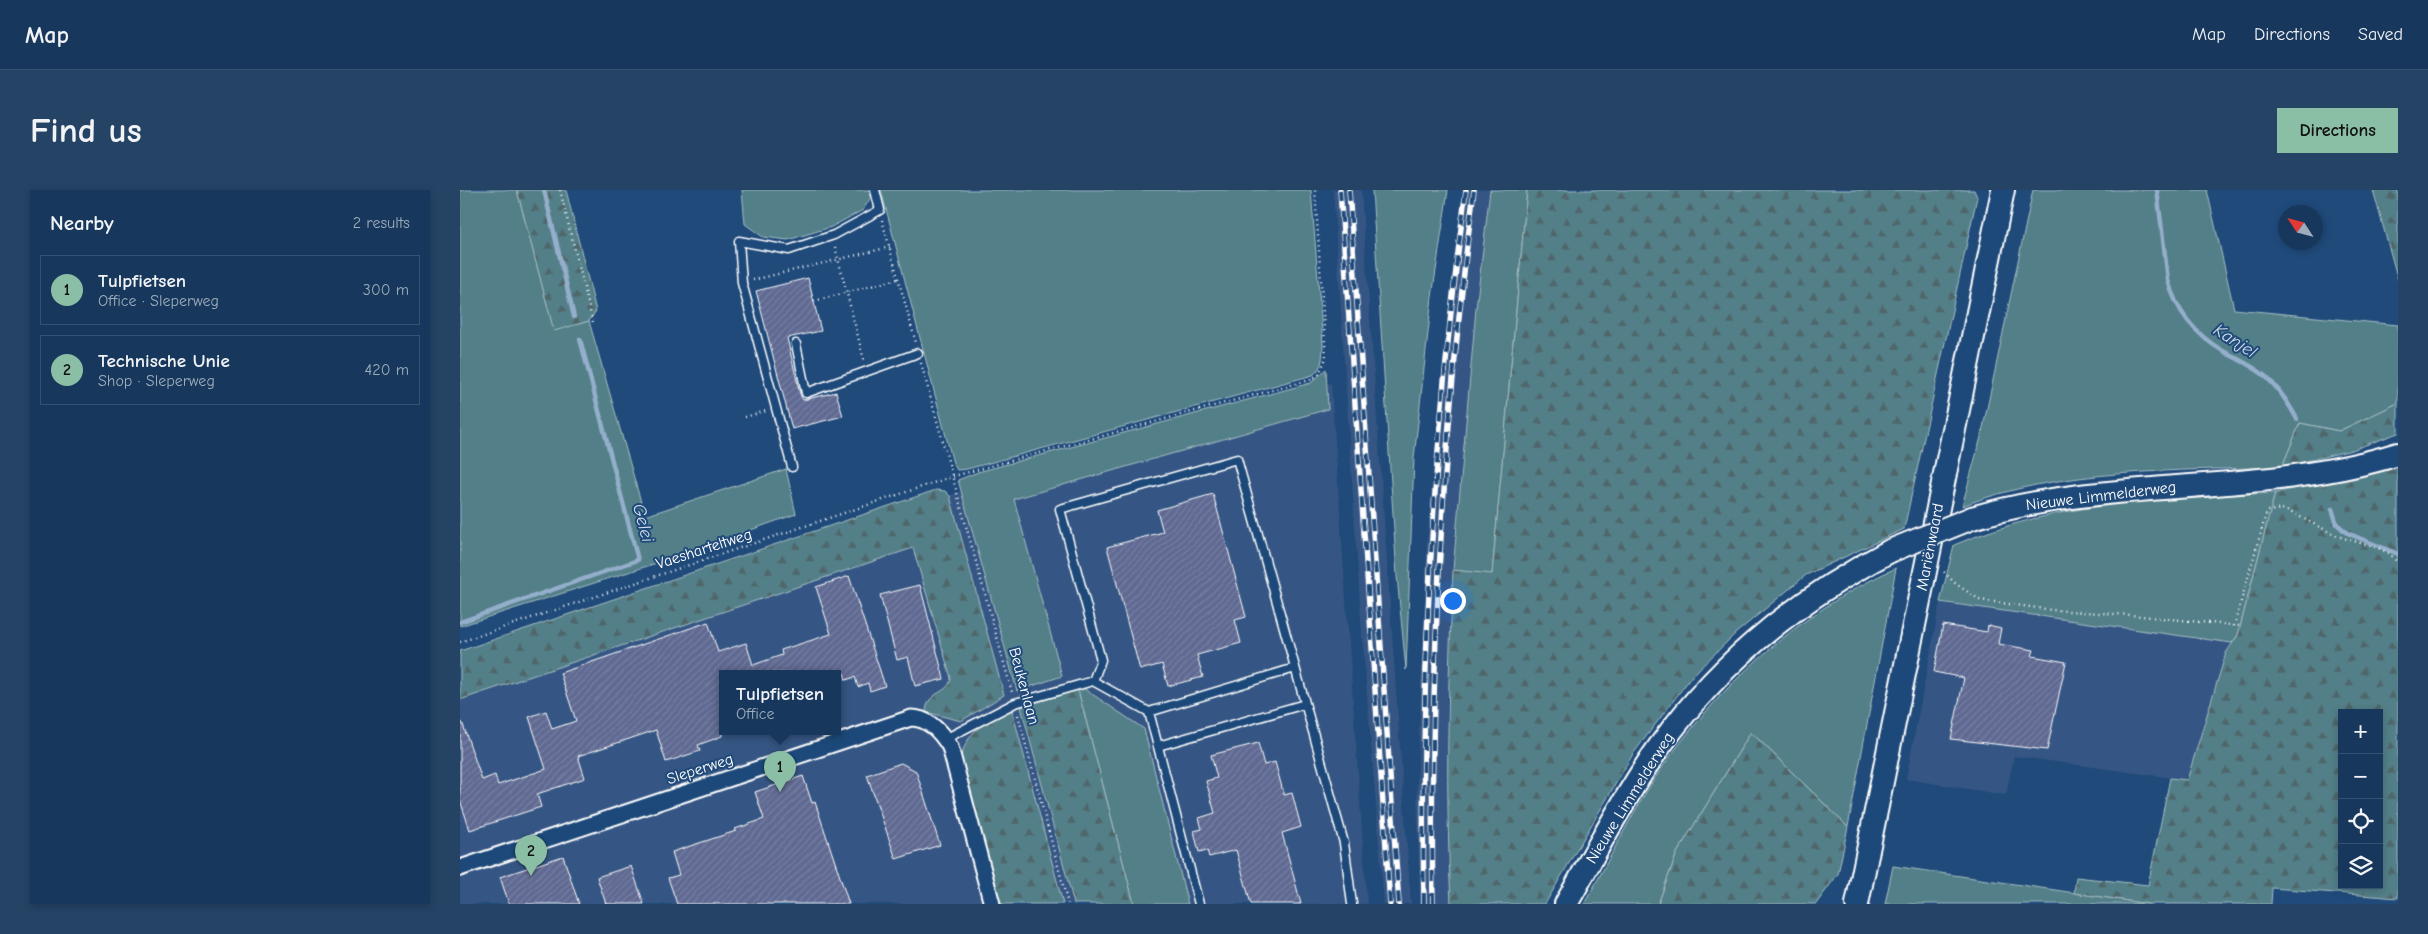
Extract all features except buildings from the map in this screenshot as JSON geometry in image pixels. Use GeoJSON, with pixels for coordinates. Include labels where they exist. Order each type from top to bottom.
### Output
{"type":"FeatureCollection","features":[{"type":"Feature","properties":{"kind":"street","name":"Mariënwaard"},"geometry":{"type":"LineString","coordinates":[[1857,904],[2003,190]]}},
{"type":"Feature","properties":{"kind":"street","name":"Nieuwe Limmelderweg"},"geometry":{"type":"LineString","coordinates":[[2299,474],[2398,440]]}},
{"type":"Feature","properties":{"kind":"street","name":"Nieuwe Limmelderweg"},"geometry":{"type":"LineString","coordinates":[[1566,904],[1647,764],[1673,727],[1714,679],[1779,620],[1840,578],[1890,550],[1972,518],[2035,502],[2075,495],[2299,474],[2353,467],[2398,454]]}},
{"type":"Feature","properties":{"kind":"street","name":"Sleperweg"},"geometry":{"type":"LineString","coordinates":[[460,868],[911,718],[919,718],[938,729],[950,747],[992,904]]}},
{"type":"Feature","properties":{"kind":"lane"},"geometry":{"type":"LineString","coordinates":[[792,467],[742,283],[739,241],[789,250],[832,235],[880,210],[875,190]]}},
{"type":"Feature","properties":{"kind":"lane"},"geometry":{"type":"LineString","coordinates":[[796,344],[806,393],[918,353]]}},
{"type":"Feature","properties":{"kind":"lane"},"geometry":{"type":"LineString","coordinates":[[1093,681],[1101,660],[1060,509],[1237,459],[1344,843],[1352,904]]}},
{"type":"Feature","properties":{"kind":"lane"},"geometry":{"type":"LineString","coordinates":[[945,739],[1014,703],[1069,686],[1093,681],[1149,712],[1295,668]]}},
{"type":"Feature","properties":{"kind":"lane"},"geometry":{"type":"LineString","coordinates":[[1158,746],[1306,704]]}},
{"type":"Feature","properties":{"kind":"lane"},"geometry":{"type":"LineString","coordinates":[[1149,712],[1199,904]]}},
{"type":"Feature","properties":{"kind":"path"},"geometry":{"type":"LineString","coordinates":[[560,190],[593,323]]}},
{"type":"Feature","properties":{"kind":"path","name":"Vaesharteltweg"},"geometry":{"type":"LineString","coordinates":[[460,642],[954,476],[1310,380],[1316,376],[1326,358],[1315,190]]}},
{"type":"Feature","properties":{"kind":"path"},"geometry":{"type":"LineString","coordinates":[[832,235],[867,371]]}},
{"type":"Feature","properties":{"kind":"path"},"geometry":{"type":"LineString","coordinates":[[742,283],[890,247]]}},
{"type":"Feature","properties":{"kind":"path"},"geometry":{"type":"LineString","coordinates":[[814,301],[898,279]]}},
{"type":"Feature","properties":{"kind":"path"},"geometry":{"type":"LineString","coordinates":[[746,417],[776,408]]}},
{"type":"Feature","properties":{"kind":"path","name":"Beukenlaan"},"geometry":{"type":"LineString","coordinates":[[954,476],[1068,904]]}},
{"type":"Feature","properties":{"kind":"path"},"geometry":{"type":"LineString","coordinates":[[2234,626],[2267,511],[2285,509],[2336,536],[2378,548],[2388,553],[2398,562]]}},
{"type":"Feature","properties":{"kind":"path"},"geometry":{"type":"LineString","coordinates":[[1941,569],[1956,584],[1980,600],[2052,610],[2131,615],[2240,626]]}},
{"type":"Feature","properties":{"kind":"shaded area"},"geometry":{"type":"Polygon","coordinates":[[[1333,190],[1361,190],[1411,904],[1384,904],[1362,634],[1333,190]]]}},
{"type":"Feature","properties":{"kind":"shaded area"},"geometry":{"type":"Polygon","coordinates":[[[1463,190],[1490,190],[1476,309],[1453,560],[1447,709],[1447,823],[1451,904],[1420,904],[1417,783],[1427,544],[1440,391],[1463,190]]]}},
{"type":"Feature","properties":{"kind":"shaded area"},"geometry":{"type":"Polygon","coordinates":[[[1331,383],[1367,904],[460,904],[460,651],[937,499],[1331,383]]]}},
{"type":"Feature","properties":{"kind":"shaded area"},"geometry":{"type":"Polygon","coordinates":[[[1940,602],[2232,643],[2226,653],[2187,780],[2014,756],[2006,795],[1906,779],[1940,602]]]}},
{"type":"Feature","properties":{"kind":"green space"},"geometry":{"type":"Polygon","coordinates":[[[460,190],[517,190],[554,330],[589,321],[645,516],[786,469],[796,514],[657,563],[460,626],[460,190]]]}},
{"type":"Feature","properties":{"kind":"green space"},"geometry":{"type":"Polygon","coordinates":[[[517,190],[566,190],[596,311],[589,321],[554,331],[517,190]]]}},
{"type":"Feature","properties":{"kind":"green space"},"geometry":{"type":"Polygon","coordinates":[[[742,190],[869,190],[871,197],[863,210],[831,227],[788,240],[763,237],[745,224],[742,190]]]}},
{"type":"Feature","properties":{"kind":"green space"},"geometry":{"type":"Polygon","coordinates":[[[881,190],[1311,190],[1323,344],[1321,365],[1313,375],[967,469],[957,470],[953,463],[881,190]]]}},
{"type":"Feature","properties":{"kind":"green space"},"geometry":{"type":"Polygon","coordinates":[[[1372,190],[1448,190],[1432,297],[1414,458],[1406,670],[1397,576],[1372,190]]]}},
{"type":"Feature","properties":{"kind":"green space"},"geometry":{"type":"Polygon","coordinates":[[[1490,190],[1527,190],[1492,575],[1453,570],[1476,309],[1490,190]]]}},
{"type":"Feature","properties":{"kind":"green space"},"geometry":{"type":"Polygon","coordinates":[[[1527,190],[1974,190],[1977,197],[1904,529],[1806,575],[1736,633],[1692,676],[1633,754],[1545,904],[1451,904],[1448,737],[1453,570],[1492,574],[1527,190]]]}},
{"type":"Feature","properties":{"kind":"green space"},"geometry":{"type":"Polygon","coordinates":[[[2033,190],[2207,190],[2234,309],[2398,325],[2398,403],[2339,431],[2300,423],[2282,467],[2161,471],[2079,478],[2039,484],[1962,506],[1981,437],[2033,190]]]}},
{"type":"Feature","properties":{"kind":"green space"},"geometry":{"type":"Polygon","coordinates":[[[2373,190],[2398,190],[2398,280],[2373,190]]]}},
{"type":"Feature","properties":{"kind":"green space"},"geometry":{"type":"Polygon","coordinates":[[[1326,369],[1328,409],[1014,499],[1062,676],[1017,691],[958,480],[978,472],[1311,383],[1326,369]]]}},
{"type":"Feature","properties":{"kind":"green space"},"geometry":{"type":"Polygon","coordinates":[[[2398,403],[2398,433],[2352,450],[2282,467],[2300,423],[2339,431],[2398,403]]]}},
{"type":"Feature","properties":{"kind":"green space"},"geometry":{"type":"Polygon","coordinates":[[[2398,464],[2398,898],[2272,888],[2271,904],[2149,904],[2074,893],[2076,877],[2148,885],[2170,778],[2187,780],[2226,653],[2238,635],[2275,493],[2398,464]]]}},
{"type":"Feature","properties":{"kind":"green space"},"geometry":{"type":"Polygon","coordinates":[[[936,490],[945,491],[950,496],[1004,695],[961,721],[926,712],[930,700],[946,687],[951,678],[913,548],[460,700],[460,651],[936,490]]]}},
{"type":"Feature","properties":{"kind":"green space"},"geometry":{"type":"Polygon","coordinates":[[[2275,493],[2238,635],[2232,643],[1940,602],[1954,545],[1993,530],[2033,519],[2112,504],[2193,497],[2275,493]]]}},
{"type":"Feature","properties":{"kind":"green space"},"geometry":{"type":"Polygon","coordinates":[[[1896,568],[1848,827],[1751,732],[1677,853],[1658,904],[1584,904],[1657,775],[1706,712],[1733,683],[1794,629],[1826,606],[1896,568]]]}},
{"type":"Feature","properties":{"kind":"green space"},"geometry":{"type":"Polygon","coordinates":[[[1083,688],[1144,729],[1188,904],[1134,904],[1078,690],[1083,688]]]}},
{"type":"Feature","properties":{"kind":"green space"},"geometry":{"type":"Polygon","coordinates":[[[1078,690],[1134,904],[1074,904],[1021,707],[1078,690]]]}},
{"type":"Feature","properties":{"kind":"green space"},"geometry":{"type":"Polygon","coordinates":[[[1012,710],[1063,904],[1000,904],[961,756],[969,738],[974,732],[987,722],[1012,710]]]}},
{"type":"Feature","properties":{"kind":"green space"},"geometry":{"type":"Polygon","coordinates":[[[1751,732],[1848,827],[1838,874],[1816,904],[1658,904],[1677,853],[1751,732]]]}},
{"type":"Feature","properties":{"kind":"green space"},"geometry":{"type":"Polygon","coordinates":[[[1893,866],[2149,904],[1885,904],[1893,866]]]}},
{"type":"Feature","properties":{"kind":"waterway","name":"Gelei"},"geometry":{"type":"LineString","coordinates":[[544,190],[574,317]]}},
{"type":"Feature","properties":{"kind":"waterway","name":"Kanjel"},"geometry":{"type":"LineString","coordinates":[[2157,190],[2168,280],[2182,312],[2196,330],[2213,345],[2255,369],[2270,380],[2283,396],[2297,419]]}},
{"type":"Feature","properties":{"kind":"waterway","name":"Gelei"},"geometry":{"type":"LineString","coordinates":[[460,622],[638,560],[580,339]]}},
{"type":"Feature","properties":{"kind":"waterway","name":"Kanjel"},"geometry":{"type":"LineString","coordinates":[[2332,509],[2337,524],[2347,533],[2398,554]]}},
{"type":"Feature","properties":{"kind":"railway"},"geometry":{"type":"LineString","coordinates":[[1340,190],[1390,904]]}},
{"type":"Feature","properties":{"kind":"railway"},"geometry":{"type":"LineString","coordinates":[[1349,190],[1399,904]]}},
{"type":"Feature","properties":{"kind":"railway"},"geometry":{"type":"LineString","coordinates":[[1424,904],[1424,725],[1432,546],[1445,368],[1466,190]]}},
{"type":"Feature","properties":{"kind":"railway"},"geometry":{"type":"LineString","coordinates":[[1433,904],[1433,725],[1440,546],[1454,368],[1474,190]]}},
{"type":"Feature","properties":{"kind":"place","name":"Tulpfietsen"},"geometry":{"type":"Point","coordinates":[780,792]}},
{"type":"Feature","properties":{"kind":"place","name":"Technische Unie"},"geometry":{"type":"Point","coordinates":[531,876]}}]}
